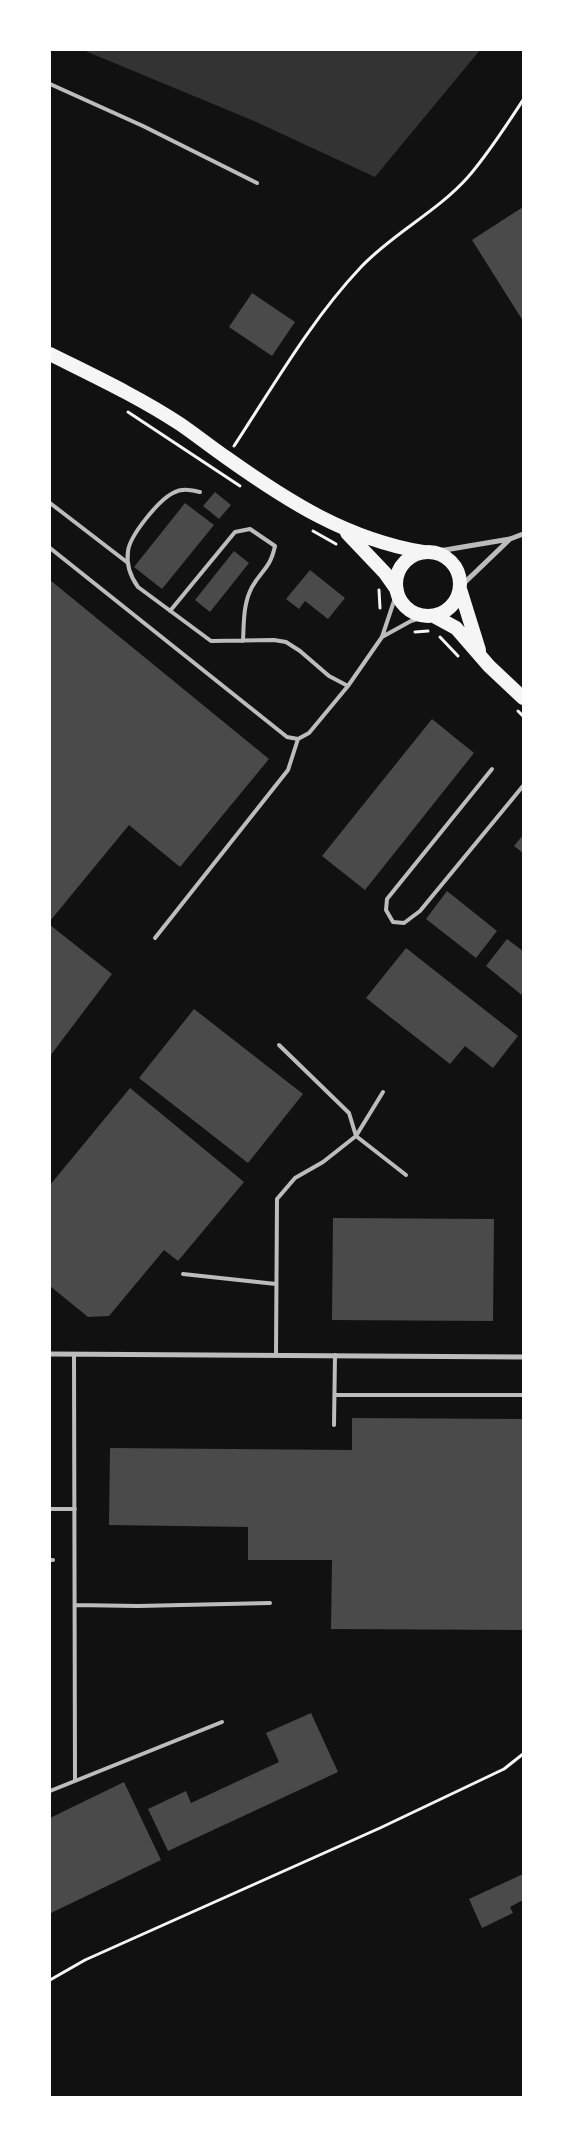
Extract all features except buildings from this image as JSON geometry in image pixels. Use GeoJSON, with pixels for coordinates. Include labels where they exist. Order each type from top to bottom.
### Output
{"type":"FeatureCollection","features":[{"type":"Feature","properties":{"kind":"highway"},"geometry":{"type":"LineString","coordinates":[[50,354],[145,403],[181,424],[226,458],[284,497],[342,529],[389,546],[442,555],[456,568],[460,588],[480,654]]}},
{"type":"Feature","properties":{"kind":"highway"},"geometry":{"type":"LineString","coordinates":[[342,529],[374,560],[408,609],[417,614],[431,616],[456,628],[499,676],[517,702]]}},
{"type":"Feature","properties":{"kind":"highway"},"geometry":{"type":"LineString","coordinates":[[397,591],[400,570],[405,562],[428,552]]}},
{"type":"Feature","properties":{"kind":"highway"},"geometry":{"type":"LineString","coordinates":[[431,616],[444,612],[451,606],[460,588]]}},
{"type":"Feature","properties":{"kind":"street"},"geometry":{"type":"LineString","coordinates":[[428,552],[510,539],[523,534]]}},
{"type":"Feature","properties":{"kind":"street"},"geometry":{"type":"LineString","coordinates":[[460,588],[510,539]]}},
{"type":"Feature","properties":{"kind":"street"},"geometry":{"type":"LineString","coordinates":[[50,1354],[523,1357]]}},
{"type":"Feature","properties":{"kind":"lane"},"geometry":{"type":"LineString","coordinates":[[50,84],[143,126],[256,183]]}},
{"type":"Feature","properties":{"kind":"lane"},"geometry":{"type":"LineString","coordinates":[[200,492],[186,489],[173,493],[162,502],[134,535],[128,550],[128,563],[130,576],[138,587],[211,641],[274,640],[286,642],[300,651],[329,676],[348,686]]}},
{"type":"Feature","properties":{"kind":"lane"},"geometry":{"type":"LineString","coordinates":[[50,503],[128,563]]}},
{"type":"Feature","properties":{"kind":"lane"},"geometry":{"type":"LineString","coordinates":[[170,611],[235,532],[250,529],[275,546],[272,561],[252,586],[244,610],[243,641]]}},
{"type":"Feature","properties":{"kind":"lane"},"geometry":{"type":"LineString","coordinates":[[50,548],[287,738],[298,739],[309,733],[348,686],[382,637],[397,591]]}},
{"type":"Feature","properties":{"kind":"lane"},"geometry":{"type":"LineString","coordinates":[[382,637],[411,621],[431,616]]}},
{"type":"Feature","properties":{"kind":"lane"},"geometry":{"type":"LineString","coordinates":[[155,938],[288,770],[298,739]]}},
{"type":"Feature","properties":{"kind":"lane"},"geometry":{"type":"LineString","coordinates":[[492,769],[387,899],[386,910],[394,922],[404,923],[420,910],[523,786]]}},
{"type":"Feature","properties":{"kind":"lane"},"geometry":{"type":"LineString","coordinates":[[279,1045],[349,1113],[356,1136],[406,1176]]}},
{"type":"Feature","properties":{"kind":"lane"},"geometry":{"type":"LineString","coordinates":[[276,1355],[276,1199],[294,1178],[323,1162],[356,1136],[383,1092]]}},
{"type":"Feature","properties":{"kind":"lane"},"geometry":{"type":"LineString","coordinates":[[183,1274],[276,1284]]}},
{"type":"Feature","properties":{"kind":"lane"},"geometry":{"type":"LineString","coordinates":[[74,1354],[76,1780]]}},
{"type":"Feature","properties":{"kind":"lane"},"geometry":{"type":"LineString","coordinates":[[334,1425],[335,1355]]}},
{"type":"Feature","properties":{"kind":"lane"},"geometry":{"type":"LineString","coordinates":[[334,1395],[523,1395]]}},
{"type":"Feature","properties":{"kind":"lane"},"geometry":{"type":"LineString","coordinates":[[50,1509],[75,1509]]}},
{"type":"Feature","properties":{"kind":"lane"},"geometry":{"type":"LineString","coordinates":[[75,1605],[138,1606],[270,1603]]}},
{"type":"Feature","properties":{"kind":"lane"},"geometry":{"type":"LineString","coordinates":[[50,1791],[222,1722]]}},
{"type":"Feature","properties":{"kind":"path"},"geometry":{"type":"LineString","coordinates":[[226,458],[329,304],[362,266],[399,233],[434,208],[468,178],[523,100]]}},
{"type":"Feature","properties":{"kind":"path"},"geometry":{"type":"LineString","coordinates":[[124,409],[246,490]]}},
{"type":"Feature","properties":{"kind":"path"},"geometry":{"type":"LineString","coordinates":[[310,530],[341,547]]}},
{"type":"Feature","properties":{"kind":"path"},"geometry":{"type":"LineString","coordinates":[[379,587],[381,611]]}},
{"type":"Feature","properties":{"kind":"path"},"geometry":{"type":"LineString","coordinates":[[407,635],[422,630],[434,632],[465,663]]}},
{"type":"Feature","properties":{"kind":"path"},"geometry":{"type":"LineString","coordinates":[[517,702],[523,716]]}},
{"type":"Feature","properties":{"kind":"path"},"geometry":{"type":"LineString","coordinates":[[50,1980],[85,1960],[380,1828],[504,1769],[523,1754]]}},
{"type":"Feature","properties":{"kind":"shaded area"},"geometry":{"type":"Polygon","coordinates":[[[83,50],[480,50],[375,177],[254,121],[83,50]]]}}]}
